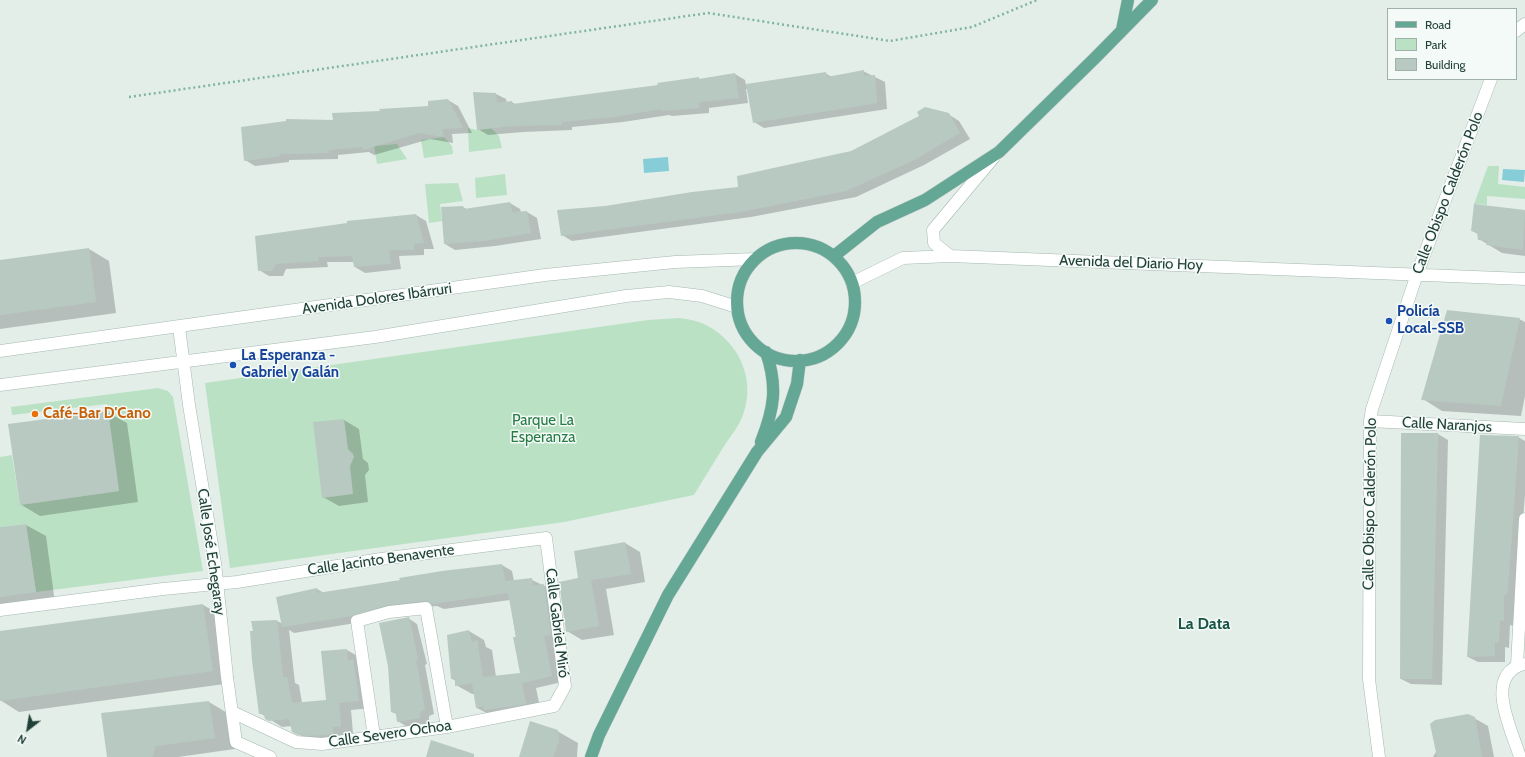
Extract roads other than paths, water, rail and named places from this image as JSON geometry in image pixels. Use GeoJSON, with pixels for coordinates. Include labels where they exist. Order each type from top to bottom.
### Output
{"type":"FeatureCollection","features":[{"type":"Feature","properties":{"kind":"main road"},"geometry":{"type":"LineString","coordinates":[[1122,30],[1128,0]]}},
{"type":"Feature","properties":{"kind":"main road"},"geometry":{"type":"LineString","coordinates":[[834,256],[878,222],[925,200],[998,152],[1152,0]]}},
{"type":"Feature","properties":{"kind":"main road"},"geometry":{"type":"LineString","coordinates":[[802,243],[819,247],[834,256],[845,268],[852,283],[855,301],[853,318],[845,335],[833,348],[818,356],[800,360],[783,359],[766,352],[752,341],[742,325],[737,307],[738,290],[742,279],[755,259],[769,249],[785,244],[802,243]]}},
{"type":"Feature","properties":{"kind":"main road"},"geometry":{"type":"LineString","coordinates":[[757,452],[774,401],[773,372],[766,352]]}},
{"type":"Feature","properties":{"kind":"main road"},"geometry":{"type":"LineString","coordinates":[[591,757],[598,735],[668,595],[757,452],[786,417],[797,384],[800,360]]}},
{"type":"Feature","properties":{"kind":"street"},"geometry":{"type":"LineString","coordinates":[[1517,30],[1525,24]]}},
{"type":"Feature","properties":{"kind":"street","name":"Calle Obispo Calderón Polo"},"geometry":{"type":"LineString","coordinates":[[1379,757],[1369,679],[1370,421],[1372,409],[1417,274],[1491,80]]}},
{"type":"Feature","properties":{"kind":"street"},"geometry":{"type":"LineString","coordinates":[[950,256],[934,243],[933,230],[998,152]]}},
{"type":"Feature","properties":{"kind":"street","name":"Avenida del Diario Hoy"},"geometry":{"type":"LineString","coordinates":[[852,283],[903,258],[950,256],[1525,279]]}},
{"type":"Feature","properties":{"kind":"street","name":"Avenida Dolores Ibárruri"},"geometry":{"type":"LineString","coordinates":[[0,351],[544,275],[675,262],[755,259]]}},
{"type":"Feature","properties":{"kind":"street"},"geometry":{"type":"LineString","coordinates":[[0,385],[375,337],[633,295],[669,292],[702,296],[737,307]]}},
{"type":"Feature","properties":{"kind":"street","name":"Calle José Echegaray"},"geometry":{"type":"LineString","coordinates":[[179,327],[217,583],[236,742],[270,757]]}},
{"type":"Feature","properties":{"kind":"street","name":"Calle Naranjos"},"geometry":{"type":"LineString","coordinates":[[1370,421],[1525,429]]}},
{"type":"Feature","properties":{"kind":"street"},"geometry":{"type":"LineString","coordinates":[[1520,757],[1501,696],[1503,680],[1521,664],[1525,520]]}},
{"type":"Feature","properties":{"kind":"street","name":"Calle Jacinto Benavente"},"geometry":{"type":"LineString","coordinates":[[0,610],[217,583],[245,581],[381,559],[546,538]]}},
{"type":"Feature","properties":{"kind":"street","name":"Calle Gabriel Miró"},"geometry":{"type":"LineString","coordinates":[[546,538],[565,686],[554,706]]}},
{"type":"Feature","properties":{"kind":"street"},"geometry":{"type":"LineString","coordinates":[[374,736],[358,621],[389,612],[426,608],[447,727]]}},
{"type":"Feature","properties":{"kind":"street","name":"Calle Severo Ochoa"},"geometry":{"type":"LineString","coordinates":[[232,712],[296,742],[322,744],[447,727],[554,706]]}},
{"type":"Feature","properties":{"kind":"water"},"geometry":{"type":"Polygon","coordinates":[[[668,157],[669,171],[644,173],[643,159],[668,157]]]}},
{"type":"Feature","properties":{"kind":"water"},"geometry":{"type":"Polygon","coordinates":[[[1503,169],[1525,170],[1524,182],[1502,180],[1503,169]]]}},
{"type":"Feature","properties":{"kind":"place","name":"Policía Local-SSB"},"geometry":{"type":"Point","coordinates":[1389,321]}},
{"type":"Feature","properties":{"kind":"place","name":"La Esperanza - Gabriel y Galán"},"geometry":{"type":"Point","coordinates":[233,365]}},
{"type":"Feature","properties":{"kind":"place","name":"Café-Bar D'Cano"},"geometry":{"type":"Point","coordinates":[35,414]}},
{"type":"Feature","properties":{"kind":"district","name":"La Data"},"geometry":{"type":"Point","coordinates":[1204,624]}},
{"type":"Feature","properties":{"kind":"park label","name":"Parque La Esperanza"},"geometry":{"type":"Point","coordinates":[543,430]}}]}
